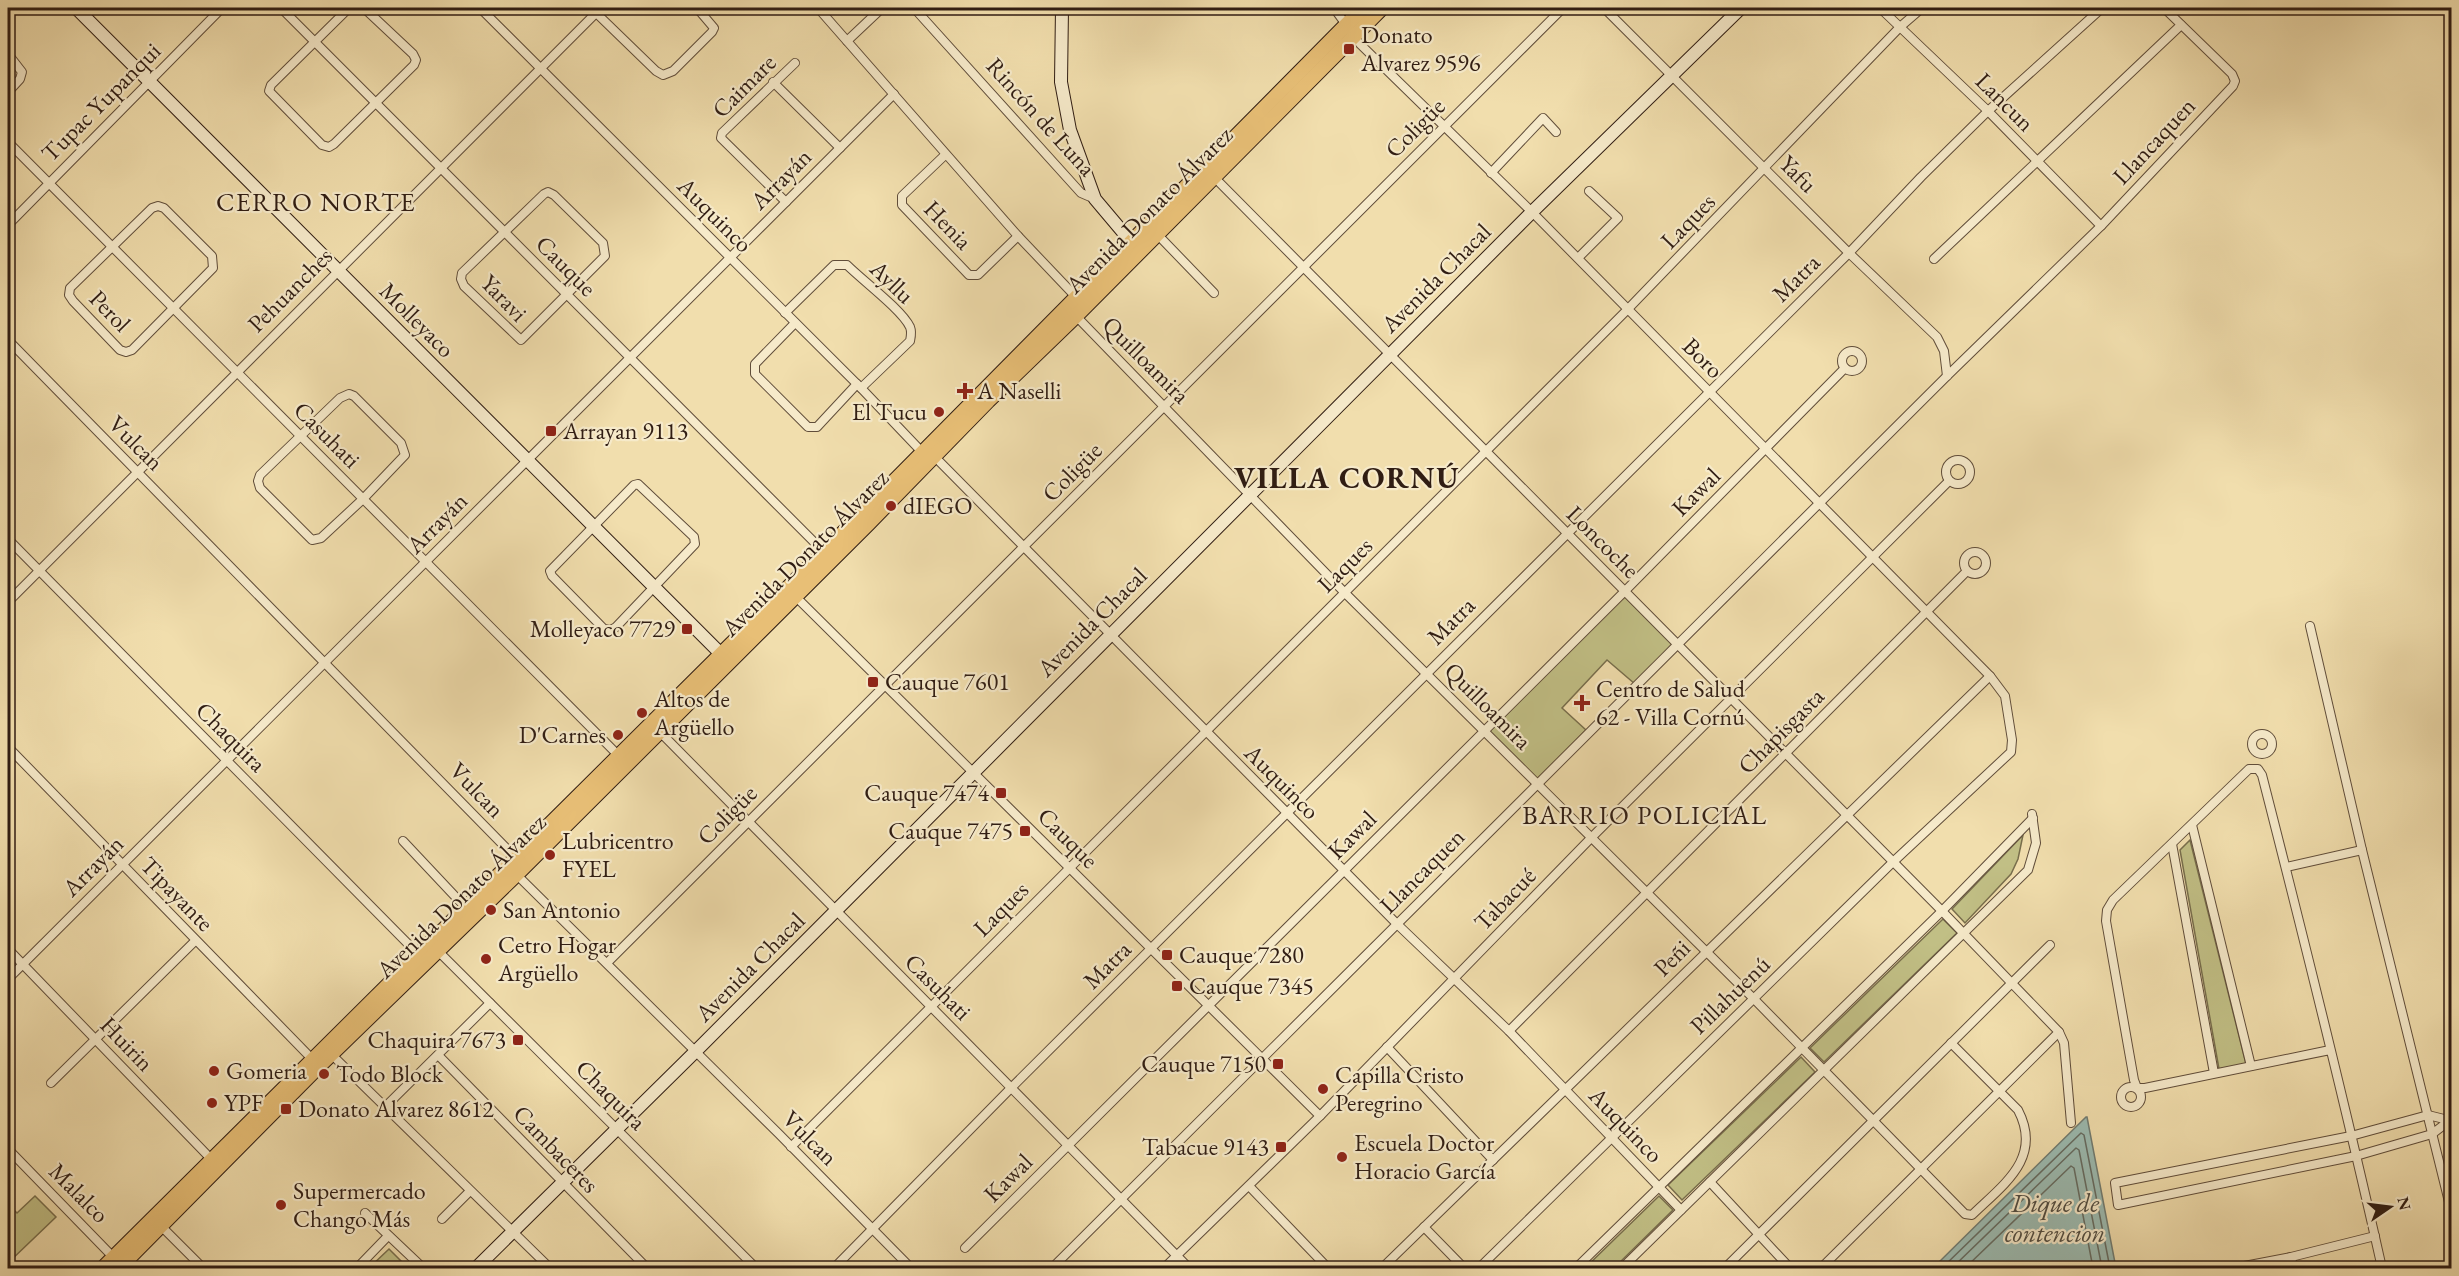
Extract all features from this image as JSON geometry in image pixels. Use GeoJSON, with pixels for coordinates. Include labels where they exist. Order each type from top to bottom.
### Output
{"type":"FeatureCollection","features":[{"type":"Feature","properties":{"kind":"main road","name":"Molleyaco"},"geometry":{"type":"LineString","coordinates":[[76,8],[725,658]]}},
{"type":"Feature","properties":{"kind":"main road","name":"Avenida Donato Álvarez"},"geometry":{"type":"LineString","coordinates":[[791,593],[824,552],[1076,316],[1135,246],[1363,8]]}},
{"type":"Feature","properties":{"kind":"main road","name":"Avenida Donato Álvarez"},"geometry":{"type":"LineString","coordinates":[[118,1264],[316,1062],[422,958],[466,908],[515,859],[619,756],[791,593],[928,454],[1076,297],[1135,246],[1157,234],[1382,8]]}},
{"type":"Feature","properties":{"kind":"main road","name":"Avenida Chacal"},"geometry":{"type":"LineString","coordinates":[[476,1269],[696,1052],[1389,354],[1741,8]]}},
{"type":"Feature","properties":{"kind":"main road"},"geometry":{"type":"LineString","coordinates":[[1063,9],[1061,82],[1064,105],[1082,167],[1095,199]]}},
{"type":"Feature","properties":{"kind":"main road","name":"Rincón de Luna"},"geometry":{"type":"LineString","coordinates":[[1095,199],[1135,246]]}},
{"type":"Feature","properties":{"kind":"main road","name":"Avenida Donato Álvarez"},"geometry":{"type":"LineString","coordinates":[[422,958],[438,951],[517,874],[659,731],[725,658]]}},
{"type":"Feature","properties":{"kind":"main road","name":"Avenida Donato Álvarez"},"geometry":{"type":"LineString","coordinates":[[103,1269],[118,1264],[161,1226],[216,1163]]}},
{"type":"Feature","properties":{"kind":"street","name":"Tupac Yupanqui"},"geometry":{"type":"LineString","coordinates":[[8,225],[222,8]]}},
{"type":"Feature","properties":{"kind":"street","name":"Cauque"},"geometry":{"type":"LineString","coordinates":[[281,8],[824,552]]}},
{"type":"Feature","properties":{"kind":"street"},"geometry":{"type":"LineString","coordinates":[[349,8],[271,85],[269,91],[322,145],[329,147],[376,104],[414,65],[416,60],[413,54],[364,8]]}},
{"type":"Feature","properties":{"kind":"street","name":"Auquinco"},"geometry":{"type":"LineString","coordinates":[[480,8],[795,323],[1024,546],[1205,732],[1397,924],[1509,1031],[1681,1210]]}},
{"type":"Feature","properties":{"kind":"street"},"geometry":{"type":"LineString","coordinates":[[596,9],[656,71],[663,75],[673,71],[714,28],[697,8]]}},
{"type":"Feature","properties":{"kind":"street"},"geometry":{"type":"LineString","coordinates":[[818,8],[945,155],[1076,297]]}},
{"type":"Feature","properties":{"kind":"street"},"geometry":{"type":"LineString","coordinates":[[848,41],[882,8]]}},
{"type":"Feature","properties":{"kind":"street","name":"Rincón de Luna"},"geometry":{"type":"LineString","coordinates":[[914,8],[1081,193],[1095,199]]}},
{"type":"Feature","properties":{"kind":"street","name":"Boro"},"geometry":{"type":"LineString","coordinates":[[1334,8],[1355,36],[1444,128],[1578,258],[1990,676],[2005,696],[2012,740],[2011,752]]}},
{"type":"Feature","properties":{"kind":"street","name":"Coligüe"},"geometry":{"type":"LineString","coordinates":[[607,963],[1563,8]]}},
{"type":"Feature","properties":{"kind":"street","name":"Yafu"},"geometry":{"type":"LineString","coordinates":[[1604,8],[1849,253],[1937,337],[1944,351],[1947,376]]}},
{"type":"Feature","properties":{"kind":"street","name":"Lancun"},"geometry":{"type":"LineString","coordinates":[[1880,8],[1988,111],[2101,226]]}},
{"type":"Feature","properties":{"kind":"street","name":"Laques"},"geometry":{"type":"LineString","coordinates":[[792,1147],[1628,309],[1766,169],[1900,27],[1922,8]]}},
{"type":"Feature","properties":{"kind":"street","name":"Matra"},"geometry":{"type":"LineString","coordinates":[[834,1269],[1011,1088],[1849,253],[1921,177],[1988,111],[2102,8]]}},
{"type":"Feature","properties":{"kind":"street"},"geometry":{"type":"LineString","coordinates":[[1934,259],[2181,25],[2164,8]]}},
{"type":"Feature","properties":{"kind":"street","name":"Pehuanches"},"geometry":{"type":"LineString","coordinates":[[8,602],[596,9]]}},
{"type":"Feature","properties":{"kind":"street","name":"Llancaquen"},"geometry":{"type":"LineString","coordinates":[[1052,1269],[1820,502],[2101,226],[2177,147],[2235,81],[2232,74],[2181,25]]}},
{"type":"Feature","properties":{"kind":"street"},"geometry":{"type":"LineString","coordinates":[[8,54],[22,72],[20,79],[8,92]]}},
{"type":"Feature","properties":{"kind":"street","name":"Caimare"},"geometry":{"type":"LineString","coordinates":[[786,202],[721,138],[722,132],[795,63]]}},
{"type":"Feature","properties":{"kind":"street"},"geometry":{"type":"LineString","coordinates":[[773,82],[840,148]]}},
{"type":"Feature","properties":{"kind":"street","name":"Arrayán"},"geometry":{"type":"LineString","coordinates":[[8,979],[894,94]]}},
{"type":"Feature","properties":{"kind":"street"},"geometry":{"type":"LineString","coordinates":[[1491,173],[1543,118],[1556,132]]}},
{"type":"Feature","properties":{"kind":"street","name":"Casuhati"},"geometry":{"type":"LineString","coordinates":[[8,142],[619,756]]}},
{"type":"Feature","properties":{"kind":"street","name":"Henia"},"geometry":{"type":"LineString","coordinates":[[945,155],[902,196],[902,205],[969,275],[974,277],[1018,236]]}},
{"type":"Feature","properties":{"kind":"street","name":"Loncoche"},"geometry":{"type":"LineString","coordinates":[[1214,177],[1786,753],[2059,1032]]}},
{"type":"Feature","properties":{"kind":"street"},"geometry":{"type":"LineString","coordinates":[[1578,258],[1618,218],[1589,191]]}},
{"type":"Feature","properties":{"kind":"street"},"geometry":{"type":"LineString","coordinates":[[505,232],[543,194],[548,192],[554,195],[603,243],[604,256],[567,295]]}},
{"type":"Feature","properties":{"kind":"street"},"geometry":{"type":"LineString","coordinates":[[111,247],[152,208],[164,208],[212,256],[214,263],[213,268],[173,309]]}},
{"type":"Feature","properties":{"kind":"street","name":"Yaravi"},"geometry":{"type":"LineString","coordinates":[[505,232],[462,273],[461,279],[464,286],[521,340],[567,295]]}},
{"type":"Feature","properties":{"kind":"street"},"geometry":{"type":"LineString","coordinates":[[1157,234],[1214,293]]}},
{"type":"Feature","properties":{"kind":"street","name":"Perol"},"geometry":{"type":"LineString","coordinates":[[111,247],[70,288],[69,295],[120,350],[126,352],[132,350],[173,309]]}},
{"type":"Feature","properties":{"kind":"street","name":"Ayllu"},"geometry":{"type":"LineString","coordinates":[[785,313],[834,265],[847,265],[909,325],[910,341],[817,427],[808,427],[755,374],[754,369],[755,364],[795,323]]}},
{"type":"Feature","properties":{"kind":"street","name":"Quilloamira"},"geometry":{"type":"LineString","coordinates":[[1076,316],[1345,592],[1802,1047],[1965,1214],[1972,1215],[2011,1178],[2026,1151],[2028,1140],[2024,1121],[2018,1110],[1999,1091]]}},
{"type":"Feature","properties":{"kind":"street","name":"Vulcan"},"geometry":{"type":"LineString","coordinates":[[8,340],[512,853],[515,859]]}},
{"type":"Feature","properties":{"kind":"street","name":"Kawal"},"geometry":{"type":"LineString","coordinates":[[965,1248],[1625,591],[1845,368]]}},
{"type":"Feature","properties":{"kind":"street"},"geometry":{"type":"LineString","coordinates":[[349,394],[354,396],[401,443],[405,455],[363,499],[317,540],[312,540],[260,488],[258,481],[261,475],[300,436],[340,398],[349,394]]}},
{"type":"Feature","properties":{"kind":"street","name":"Tabacué"},"geometry":{"type":"LineString","coordinates":[[1164,1269],[1320,1116],[1591,838],[1949,481]]}},
{"type":"Feature","properties":{"kind":"street"},"geometry":{"type":"LineString","coordinates":[[638,484],[694,537],[695,544],[611,630],[604,629],[552,576],[550,571],[592,526],[634,485],[638,484]]}},
{"type":"Feature","properties":{"kind":"street","name":"Chaquira"},"geometry":{"type":"LineString","coordinates":[[8,539],[422,958]]}},
{"type":"Feature","properties":{"kind":"street","name":"Chapisgasta"},"geometry":{"type":"LineString","coordinates":[[1509,1031],[1967,571]]}},
{"type":"Feature","properties":{"kind":"street","name":"Cauque"},"geometry":{"type":"LineString","coordinates":[[791,593],[1320,1116]]}},
{"type":"Feature","properties":{"kind":"street"},"geometry":{"type":"LineString","coordinates":[[2310,626],[2451,1214]]}},
{"type":"Feature","properties":{"kind":"street","name":"Peñi"},"geometry":{"type":"LineString","coordinates":[[1382,1269],[1990,676]]}},
{"type":"Feature","properties":{"kind":"street","name":"Casuhati"},"geometry":{"type":"LineString","coordinates":[[659,731],[1189,1269]]}},
{"type":"Feature","properties":{"kind":"street","name":"Tipayante"},"geometry":{"type":"LineString","coordinates":[[8,747],[195,941],[316,1062]]}},
{"type":"Feature","properties":{"kind":"street","name":"Pillahuenú"},"geometry":{"type":"LineString","coordinates":[[1479,1269],[1893,862],[2011,752]]}},
{"type":"Feature","properties":{"kind":"street"},"geometry":{"type":"LineString","coordinates":[[2260,754],[2258,769],[2262,775],[2286,867],[2382,1269]]}},
{"type":"Feature","properties":{"kind":"street"},"geometry":{"type":"LineString","coordinates":[[2258,769],[2249,769],[2244,773],[2113,900],[2107,910],[2106,921],[2137,1088],[2330,1050]]}},
{"type":"Feature","properties":{"kind":"street"},"geometry":{"type":"LineString","coordinates":[[1576,1269],[1942,911],[2032,815],[2036,843],[2028,870],[1622,1269]]}},
{"type":"Feature","properties":{"kind":"street"},"geometry":{"type":"LineString","coordinates":[[2192,825],[2251,1066]]}},
{"type":"Feature","properties":{"kind":"street"},"geometry":{"type":"LineString","coordinates":[[403,841],[466,908]]}},
{"type":"Feature","properties":{"kind":"street"},"geometry":{"type":"LineString","coordinates":[[2172,844],[2214,1073]]}},
{"type":"Feature","properties":{"kind":"street"},"geometry":{"type":"LineString","coordinates":[[2286,867],[2362,850]]}},
{"type":"Feature","properties":{"kind":"street"},"geometry":{"type":"LineString","coordinates":[[515,859],[517,874]]}},
{"type":"Feature","properties":{"kind":"street","name":"Vulcan"},"geometry":{"type":"LineString","coordinates":[[517,874],[792,1147],[911,1269]]}},
{"type":"Feature","properties":{"kind":"street"},"geometry":{"type":"LineString","coordinates":[[51,1083],[195,941]]}},
{"type":"Feature","properties":{"kind":"street"},"geometry":{"type":"LineString","coordinates":[[1725,1269],[2050,945]]}},
{"type":"Feature","properties":{"kind":"street","name":"Huirin"},"geometry":{"type":"LineString","coordinates":[[8,949],[216,1163]]}},
{"type":"Feature","properties":{"kind":"street","name":"Chaquira"},"geometry":{"type":"LineString","coordinates":[[438,951],[756,1269]]}},
{"type":"Feature","properties":{"kind":"street"},"geometry":{"type":"LineString","coordinates":[[385,1107],[490,1003]]}},
{"type":"Feature","properties":{"kind":"street"},"geometry":{"type":"LineString","coordinates":[[1821,1269],[2059,1032],[2064,1043],[2071,1123]]}},
{"type":"Feature","properties":{"kind":"street"},"geometry":{"type":"LineString","coordinates":[[1951,1043],[1999,1091]]}},
{"type":"Feature","properties":{"kind":"street"},"geometry":{"type":"LineString","coordinates":[[1387,1047],[1493,1160]]}},
{"type":"Feature","properties":{"kind":"street"},"geometry":{"type":"LineString","coordinates":[[328,1051],[550,1269]]}},
{"type":"Feature","properties":{"kind":"street","name":"Cambaceres"},"geometry":{"type":"LineString","coordinates":[[438,1055],[647,1269]]}},
{"type":"Feature","properties":{"kind":"street"},"geometry":{"type":"LineString","coordinates":[[2427,1115],[2450,1121],[2432,1134],[2356,1156],[2118,1205],[2115,1183],[2351,1136],[2427,1115]]}},
{"type":"Feature","properties":{"kind":"street"},"geometry":{"type":"LineString","coordinates":[[2450,1121],[2451,1132]]}},
{"type":"Feature","properties":{"kind":"street","name":"Malalco"},"geometry":{"type":"LineString","coordinates":[[8,1149],[118,1264]]}},
{"type":"Feature","properties":{"kind":"street"},"geometry":{"type":"LineString","coordinates":[[1710,1182],[1790,1269]]}},
{"type":"Feature","properties":{"kind":"street"},"geometry":{"type":"LineString","coordinates":[[1249,1186],[1328,1269]]}},
{"type":"Feature","properties":{"kind":"street"},"geometry":{"type":"LineString","coordinates":[[441,1219],[470,1191]]}},
{"type":"Feature","properties":{"kind":"street"},"geometry":{"type":"LineString","coordinates":[[365,1213],[423,1269]]}},
{"type":"Feature","properties":{"kind":"street"},"geometry":{"type":"LineString","coordinates":[[161,1226],[203,1269]]}},
{"type":"Feature","properties":{"kind":"street"},"geometry":{"type":"LineString","coordinates":[[1424,1227],[1464,1269]]}},
{"type":"Feature","properties":{"kind":"street"},"geometry":{"type":"LineString","coordinates":[[357,1269],[388,1236]]}},
{"type":"Feature","properties":{"kind":"street"},"geometry":{"type":"LineString","coordinates":[[2234,1269],[2253,1267],[2375,1236]]}},
{"type":"Feature","properties":{"kind":"street"},"geometry":{"type":"LineString","coordinates":[[2291,1257],[2294,1269]]}},
{"type":"Feature","properties":{"kind":"shaded area"},"geometry":{"type":"Polygon","coordinates":[[[1625,595],[1672,644],[1635,684],[1607,660],[1562,708],[1586,730],[1538,780],[1489,731],[1625,595]]]}},
{"type":"Feature","properties":{"kind":"shaded area"},"geometry":{"type":"Polygon","coordinates":[[[2023,835],[2018,859],[2011,874],[1965,923],[1952,909],[2023,835]]]}},
{"type":"Feature","properties":{"kind":"shaded area"},"geometry":{"type":"Polygon","coordinates":[[[2190,840],[2246,1064],[2219,1069],[2180,850],[2190,840]]]}},
{"type":"Feature","properties":{"kind":"shaded area"},"geometry":{"type":"Polygon","coordinates":[[[1943,919],[1957,933],[1824,1062],[1810,1048],[1943,919]]]}},
{"type":"Feature","properties":{"kind":"shaded area"},"geometry":{"type":"Polygon","coordinates":[[[1801,1057],[1815,1072],[1682,1200],[1668,1185],[1801,1057]]]}},
{"type":"Feature","properties":{"kind":"shaded area"},"geometry":{"type":"Polygon","coordinates":[[[35,1196],[56,1217],[8,1263],[8,1212],[14,1210],[17,1213],[35,1196]]]}},
{"type":"Feature","properties":{"kind":"shaded area"},"geometry":{"type":"Polygon","coordinates":[[[1659,1196],[1673,1210],[1614,1268],[1585,1268],[1659,1196]]]}},
{"type":"Feature","properties":{"kind":"shaded area"},"geometry":{"type":"Polygon","coordinates":[[[389,1249],[408,1268],[369,1268],[389,1249]]]}},
{"type":"Feature","properties":{"kind":"water","name":"Dique de contencion"},"geometry":{"type":"Polygon","coordinates":[[[2086,1117],[2116,1268],[1933,1268],[2086,1117]]]}},
{"type":"Feature","properties":{"kind":"place","name":"Donato Alvarez 9596"},"geometry":{"type":"Point","coordinates":[1349,49]}},
{"type":"Feature","properties":{"kind":"place","name":"A Naselli"},"geometry":{"type":"Point","coordinates":[965,391]}},
{"type":"Feature","properties":{"kind":"place","name":"El Tucu"},"geometry":{"type":"Point","coordinates":[939,412]}},
{"type":"Feature","properties":{"kind":"place","name":"Arrayan 9113"},"geometry":{"type":"Point","coordinates":[551,431]}},
{"type":"Feature","properties":{"kind":"place","name":"dIEGO"},"geometry":{"type":"Point","coordinates":[891,506]}},
{"type":"Feature","properties":{"kind":"place","name":"Molleyaco 7729"},"geometry":{"type":"Point","coordinates":[687,629]}},
{"type":"Feature","properties":{"kind":"place","name":"Cauque 7601"},"geometry":{"type":"Point","coordinates":[873,682]}},
{"type":"Feature","properties":{"kind":"place","name":"Centro de Salud 62 - Villa Cornú"},"geometry":{"type":"Point","coordinates":[1582,703]}},
{"type":"Feature","properties":{"kind":"place","name":"Altos de Argüello"},"geometry":{"type":"Point","coordinates":[642,713]}},
{"type":"Feature","properties":{"kind":"place","name":"D'Carnes"},"geometry":{"type":"Point","coordinates":[618,735]}},
{"type":"Feature","properties":{"kind":"place","name":"Cauque 7474"},"geometry":{"type":"Point","coordinates":[1001,793]}},
{"type":"Feature","properties":{"kind":"place","name":"Cauque 7475"},"geometry":{"type":"Point","coordinates":[1025,831]}},
{"type":"Feature","properties":{"kind":"place","name":"Lubricentro FYEL"},"geometry":{"type":"Point","coordinates":[550,855]}},
{"type":"Feature","properties":{"kind":"place","name":"San Antonio"},"geometry":{"type":"Point","coordinates":[491,910]}},
{"type":"Feature","properties":{"kind":"place","name":"Cauque 7280"},"geometry":{"type":"Point","coordinates":[1167,955]}},
{"type":"Feature","properties":{"kind":"place","name":"Cetro Hogar Argüello"},"geometry":{"type":"Point","coordinates":[486,959]}},
{"type":"Feature","properties":{"kind":"place","name":"Cauque 7345"},"geometry":{"type":"Point","coordinates":[1177,986]}},
{"type":"Feature","properties":{"kind":"place","name":"Chaquira 7673"},"geometry":{"type":"Point","coordinates":[518,1040]}},
{"type":"Feature","properties":{"kind":"place","name":"Cauque 7150"},"geometry":{"type":"Point","coordinates":[1278,1064]}},
{"type":"Feature","properties":{"kind":"place","name":"Gomeria"},"geometry":{"type":"Point","coordinates":[214,1071]}},
{"type":"Feature","properties":{"kind":"place","name":"Todo Block"},"geometry":{"type":"Point","coordinates":[324,1074]}},
{"type":"Feature","properties":{"kind":"place","name":"Capilla Cristo Peregrino"},"geometry":{"type":"Point","coordinates":[1323,1089]}},
{"type":"Feature","properties":{"kind":"place","name":"YPF"},"geometry":{"type":"Point","coordinates":[212,1103]}},
{"type":"Feature","properties":{"kind":"place","name":"Donato Alvarez 8612"},"geometry":{"type":"Point","coordinates":[286,1109]}},
{"type":"Feature","properties":{"kind":"place","name":"Tabacue 9143"},"geometry":{"type":"Point","coordinates":[1281,1147]}},
{"type":"Feature","properties":{"kind":"place","name":"Escuela Doctor Horacio García"},"geometry":{"type":"Point","coordinates":[1342,1157]}},
{"type":"Feature","properties":{"kind":"place","name":"Supermercado Chango Más"},"geometry":{"type":"Point","coordinates":[281,1205]}},
{"type":"Feature","properties":{"kind":"district","name":"CERRO NORTE"},"geometry":{"type":"Point","coordinates":[316,202]}},
{"type":"Feature","properties":{"kind":"district","name":"VILLA CORNÚ"},"geometry":{"type":"Point","coordinates":[1347,478]}},
{"type":"Feature","properties":{"kind":"district","name":"BARRIO POLICIAL"},"geometry":{"type":"Point","coordinates":[1645,815]}}]}
